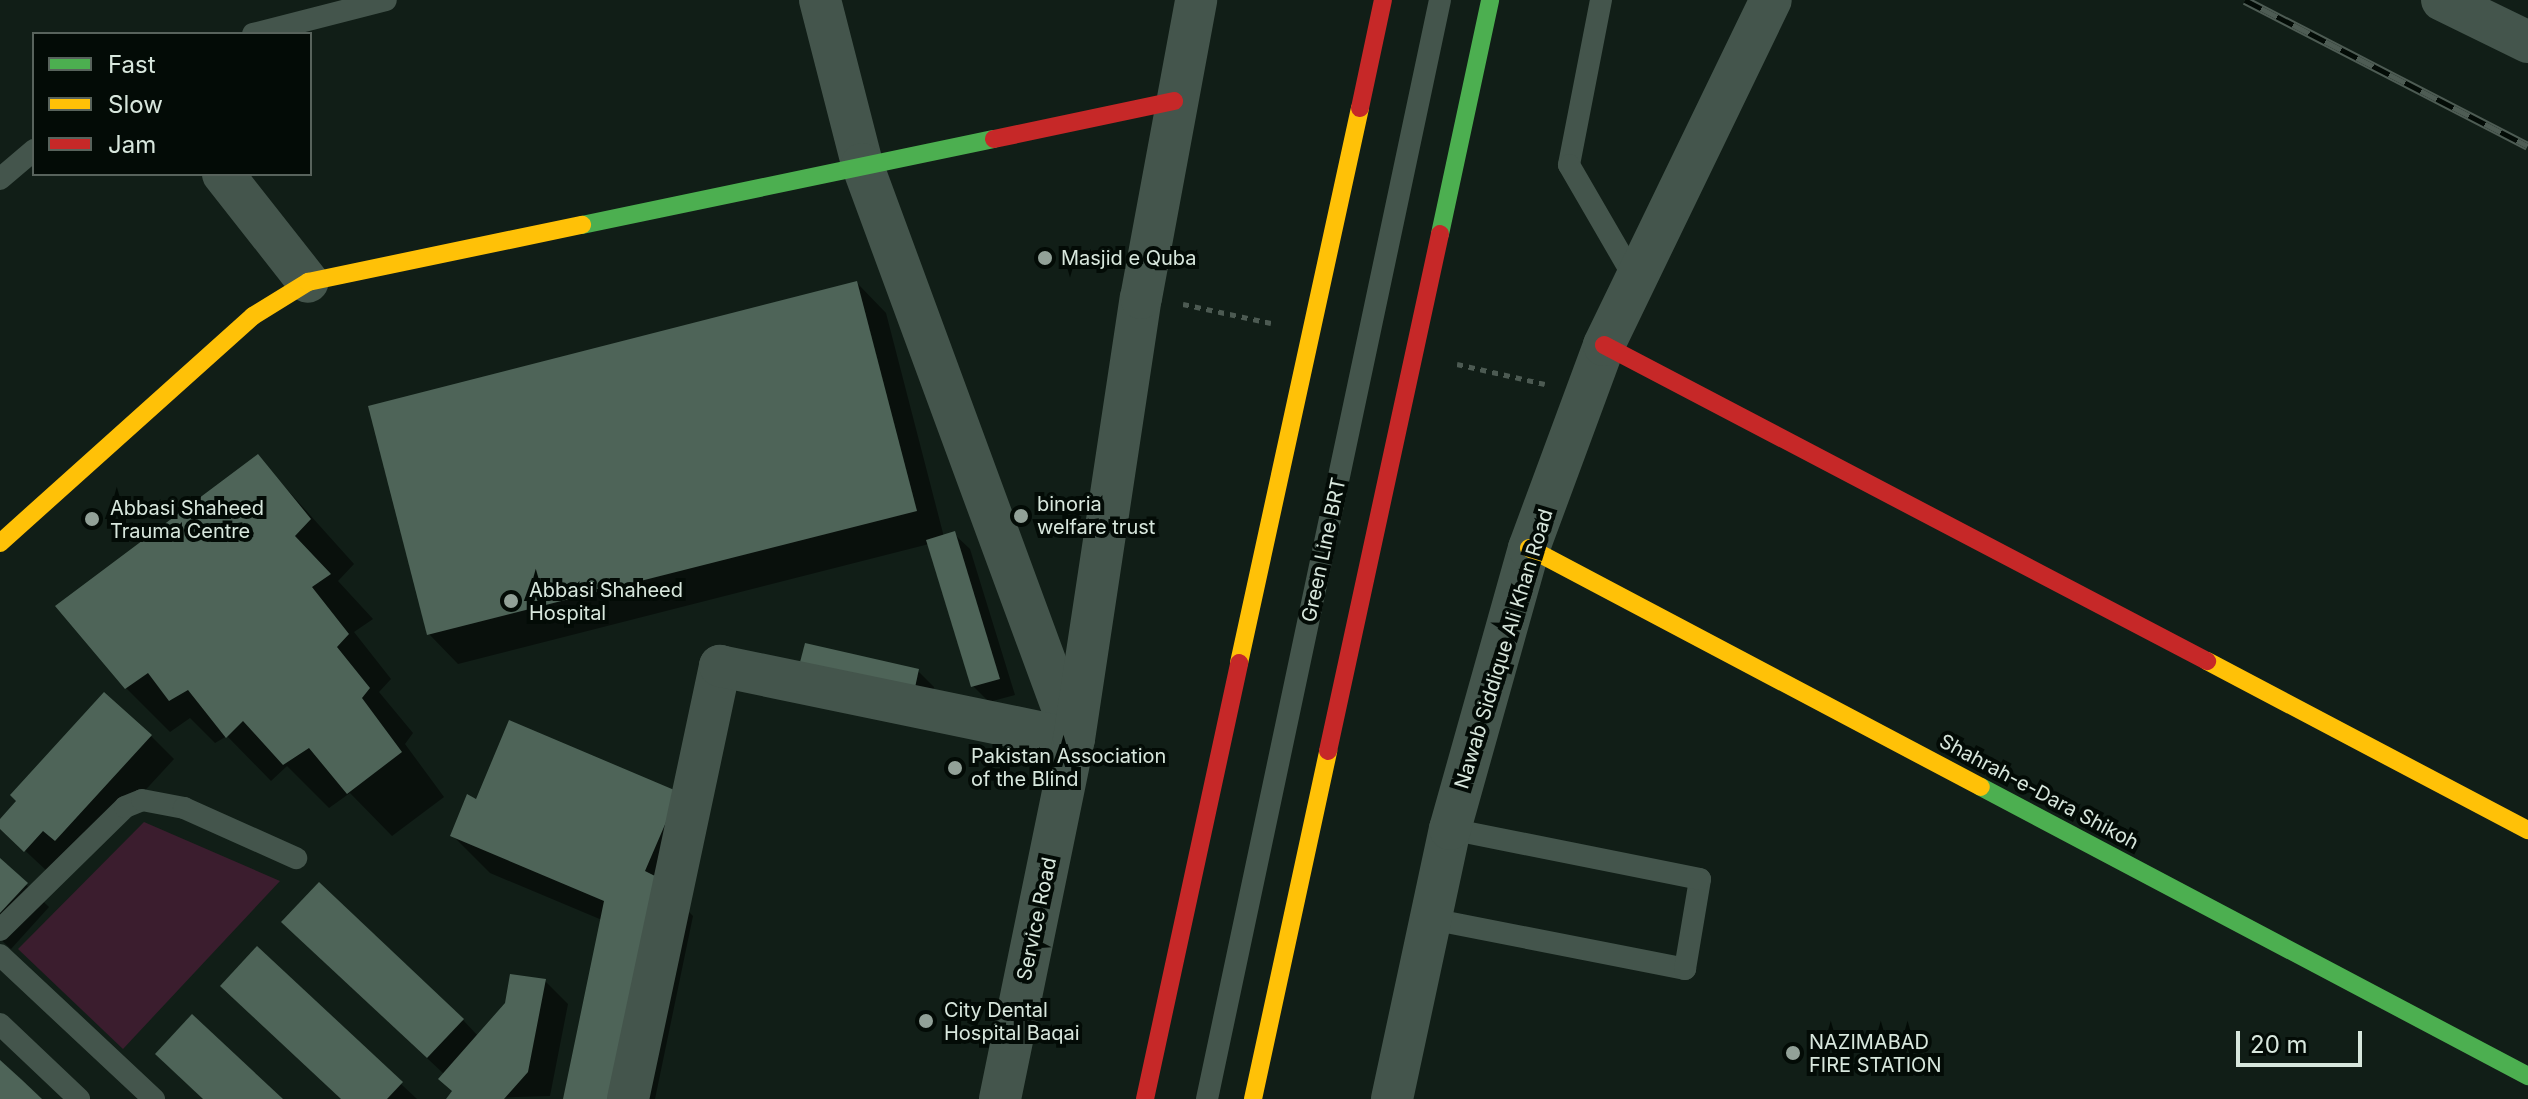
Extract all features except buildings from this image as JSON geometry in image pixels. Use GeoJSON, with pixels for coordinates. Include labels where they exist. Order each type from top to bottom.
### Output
{"type":"FeatureCollection","features":[{"type":"Feature","properties":{"kind":"main road"},"geometry":{"type":"LineString","coordinates":[[1145,1099],[1383,0]]}},
{"type":"Feature","properties":{"kind":"main road"},"geometry":{"type":"LineString","coordinates":[[1253,1099],[1490,0]]}},
{"type":"Feature","properties":{"kind":"main road"},"geometry":{"type":"LineString","coordinates":[[0,543],[253,316],[308,282],[1174,101]]}},
{"type":"Feature","properties":{"kind":"main road"},"geometry":{"type":"LineString","coordinates":[[1604,345],[2528,830]]}},
{"type":"Feature","properties":{"kind":"main road","name":"Shahrah-e-Dara Shikoh"},"geometry":{"type":"LineString","coordinates":[[1529,548],[2528,1076]]}},
{"type":"Feature","properties":{"kind":"street"},"geometry":{"type":"LineString","coordinates":[[820,0],[862,164],[1074,739]]}},
{"type":"Feature","properties":{"kind":"street","name":"Service Road"},"geometry":{"type":"LineString","coordinates":[[1000,1099],[1074,739],[1174,101],[1196,0]]}},
{"type":"Feature","properties":{"kind":"street","name":"Nawab Siddique Ali Khan Road"},"geometry":{"type":"LineString","coordinates":[[1392,1099],[1450,829],[1529,548],[1604,345],[1771,0]]}},
{"type":"Feature","properties":{"kind":"street"},"geometry":{"type":"LineString","coordinates":[[2442,0],[2528,42]]}},
{"type":"Feature","properties":{"kind":"street"},"geometry":{"type":"LineString","coordinates":[[225,176],[308,282]]}},
{"type":"Feature","properties":{"kind":"street"},"geometry":{"type":"LineString","coordinates":[[628,1099],[720,666],[1074,739]]}},
{"type":"Feature","properties":{"kind":"lane"},"geometry":{"type":"LineString","coordinates":[[261,32],[386,0]]}},
{"type":"Feature","properties":{"kind":"lane","name":"Green Line BRT"},"geometry":{"type":"LineString","coordinates":[[1207,1099],[1440,0]]}},
{"type":"Feature","properties":{"kind":"lane"},"geometry":{"type":"LineString","coordinates":[[1601,0],[1569,165],[1635,279]]}},
{"type":"Feature","properties":{"kind":"lane"},"geometry":{"type":"LineString","coordinates":[[0,179],[32,152]]}},
{"type":"Feature","properties":{"kind":"lane"},"geometry":{"type":"LineString","coordinates":[[0,930],[125,807],[142,800],[184,808],[296,858]]}},
{"type":"Feature","properties":{"kind":"lane"},"geometry":{"type":"LineString","coordinates":[[1431,919],[1685,969],[1700,879],[1450,829]]}},
{"type":"Feature","properties":{"kind":"lane"},"geometry":{"type":"LineString","coordinates":[[0,955],[154,1099]]}},
{"type":"Feature","properties":{"kind":"lane"},"geometry":{"type":"LineString","coordinates":[[0,1024],[79,1099]]}},
{"type":"Feature","properties":{"kind":"shaded area"},"geometry":{"type":"Polygon","coordinates":[[[144,822],[280,881],[123,1049],[18,949],[144,822]]]}},
{"type":"Feature","properties":{"kind":"railway"},"geometry":{"type":"LineString","coordinates":[[2245,0],[2528,146]]}},
{"type":"Feature","properties":{"kind":"traffic: fast"},"geometry":{"type":"LineString","coordinates":[[1440,234],[1490,0]]}},
{"type":"Feature","properties":{"kind":"traffic: fast"},"geometry":{"type":"LineString","coordinates":[[582,225],[994,139]]}},
{"type":"Feature","properties":{"kind":"traffic: fast"},"geometry":{"type":"LineString","coordinates":[[1981,787],[2528,1076]]}},
{"type":"Feature","properties":{"kind":"traffic: slow"},"geometry":{"type":"LineString","coordinates":[[1239,663],[1360,108]]}},
{"type":"Feature","properties":{"kind":"traffic: slow"},"geometry":{"type":"LineString","coordinates":[[0,543],[253,316],[308,282],[582,225]]}},
{"type":"Feature","properties":{"kind":"traffic: slow"},"geometry":{"type":"LineString","coordinates":[[1529,548],[1981,787]]}},
{"type":"Feature","properties":{"kind":"traffic: slow"},"geometry":{"type":"LineString","coordinates":[[2207,661],[2528,830]]}},
{"type":"Feature","properties":{"kind":"traffic: slow"},"geometry":{"type":"LineString","coordinates":[[1253,1099],[1328,751]]}},
{"type":"Feature","properties":{"kind":"traffic: jam"},"geometry":{"type":"LineString","coordinates":[[1360,108],[1383,0]]}},
{"type":"Feature","properties":{"kind":"traffic: jam"},"geometry":{"type":"LineString","coordinates":[[994,139],[1174,101]]}},
{"type":"Feature","properties":{"kind":"traffic: jam"},"geometry":{"type":"LineString","coordinates":[[1328,751],[1440,234]]}},
{"type":"Feature","properties":{"kind":"traffic: jam"},"geometry":{"type":"LineString","coordinates":[[1604,345],[2207,661]]}},
{"type":"Feature","properties":{"kind":"traffic: jam"},"geometry":{"type":"LineString","coordinates":[[1145,1099],[1239,663]]}},
{"type":"Feature","properties":{"kind":"place","name":"Masjid e Quba"},"geometry":{"type":"Point","coordinates":[1045,258]}},
{"type":"Feature","properties":{"kind":"place","name":"binoria welfare trust"},"geometry":{"type":"Point","coordinates":[1021,516]}},
{"type":"Feature","properties":{"kind":"place","name":"Abbasi Shaheed Trauma Centre"},"geometry":{"type":"Point","coordinates":[92,519]}},
{"type":"Feature","properties":{"kind":"place","name":"Abbasi Shaheed Hospital"},"geometry":{"type":"Point","coordinates":[511,601]}},
{"type":"Feature","properties":{"kind":"place","name":"Pakistan Association of the Blind"},"geometry":{"type":"Point","coordinates":[955,768]}},
{"type":"Feature","properties":{"kind":"place","name":"City Dental Hospital Baqai"},"geometry":{"type":"Point","coordinates":[926,1021]}},
{"type":"Feature","properties":{"kind":"place","name":"NAZIMABAD FIRE STATION"},"geometry":{"type":"Point","coordinates":[1793,1053]}}]}
